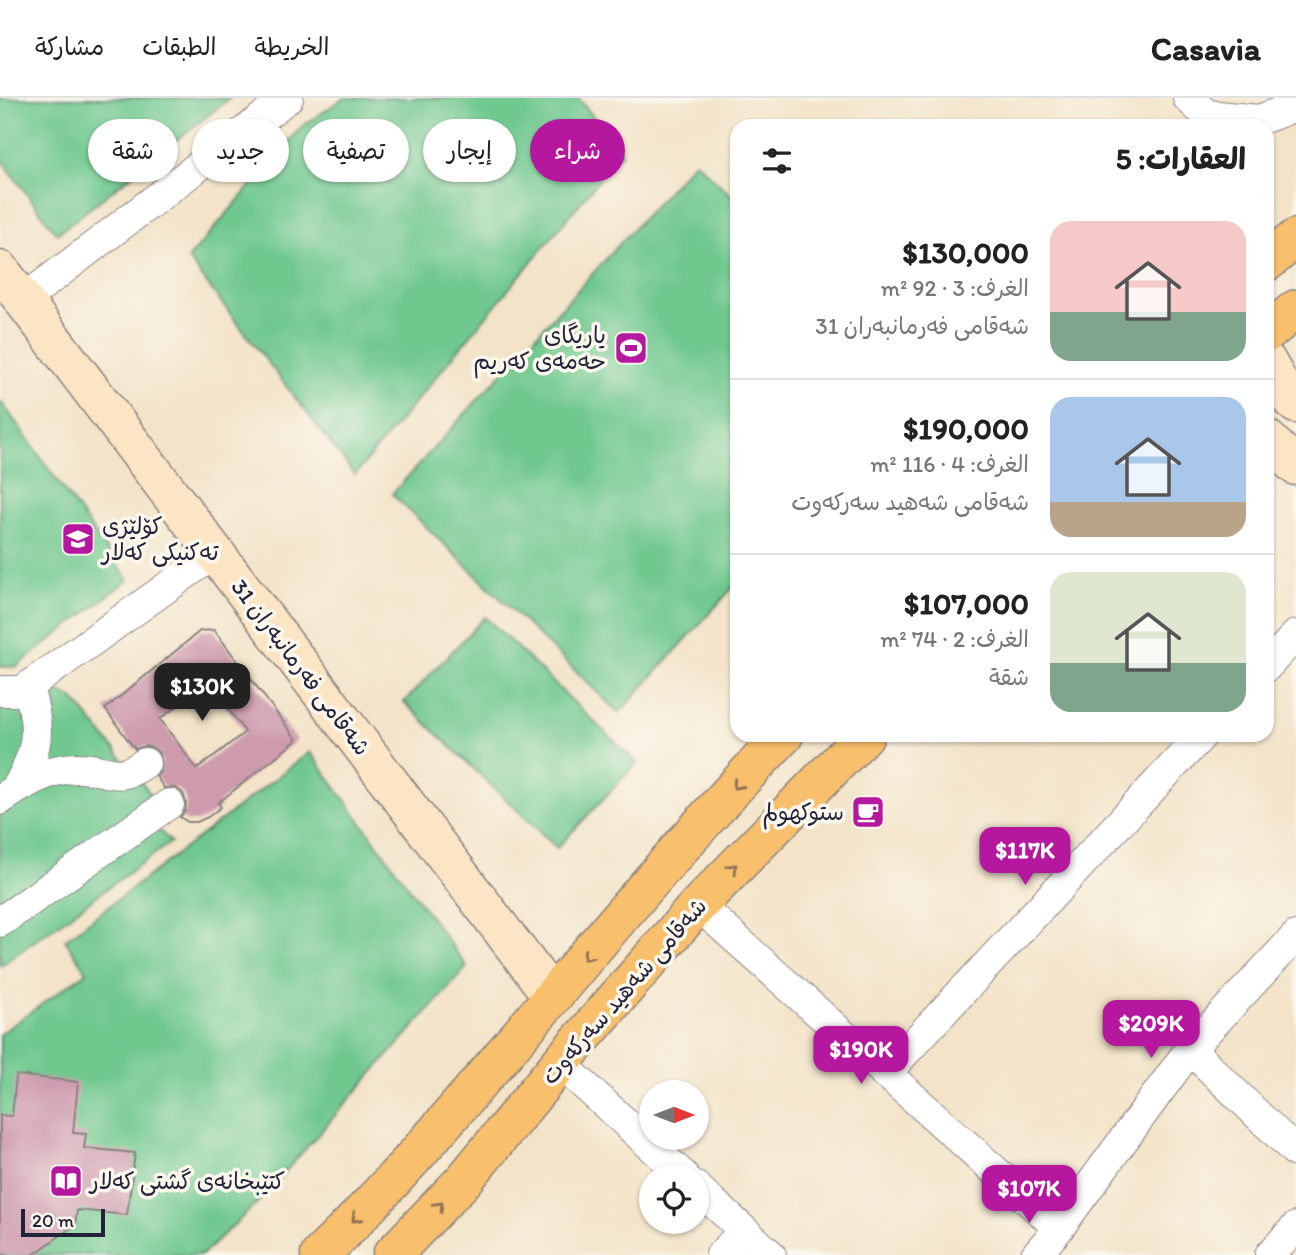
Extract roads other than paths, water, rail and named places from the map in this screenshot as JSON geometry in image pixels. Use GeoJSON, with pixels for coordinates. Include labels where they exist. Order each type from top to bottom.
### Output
{"type":"FeatureCollection","features":[{"type":"Feature","properties":{"kind":"main road"},"geometry":{"type":"LineString","coordinates":[[1274,256],[1296,238]]}},
{"type":"Feature","properties":{"kind":"main road","name":"شەقامی فەرمانبەران 31"},"geometry":{"type":"LineString","coordinates":[[0,270],[552,996]]}},
{"type":"Feature","properties":{"kind":"main road"},"geometry":{"type":"LineString","coordinates":[[1274,337],[1280,385],[1296,404]]}},
{"type":"Feature","properties":{"kind":"main road"},"geometry":{"type":"LineString","coordinates":[[320,1255],[408,1163],[642,891],[778,742]]}},
{"type":"Feature","properties":{"kind":"main road","name":"شەقامی شەهید سەرکەوت"},"geometry":{"type":"LineString","coordinates":[[392,1255],[464,1180],[559,1063],[698,905],[857,742]]}},
{"type":"Feature","properties":{"kind":"street"},"geometry":{"type":"LineString","coordinates":[[23,300],[288,98]]}},
{"type":"Feature","properties":{"kind":"street"},"geometry":{"type":"LineString","coordinates":[[1188,98],[1207,115],[1249,119]]}},
{"type":"Feature","properties":{"kind":"street"},"geometry":{"type":"LineString","coordinates":[[1262,119],[1296,106]]}},
{"type":"Feature","properties":{"kind":"street"},"geometry":{"type":"LineString","coordinates":[[8,795],[29,767],[37,745],[36,716],[14,689],[215,553]]}},
{"type":"Feature","properties":{"kind":"street"},"geometry":{"type":"LineString","coordinates":[[1274,659],[1296,635]]}},
{"type":"Feature","properties":{"kind":"street"},"geometry":{"type":"LineString","coordinates":[[885,1073],[1195,742]]}},
{"type":"Feature","properties":{"kind":"street"},"geometry":{"type":"LineString","coordinates":[[8,795],[23,784],[58,770],[80,768],[106,774],[130,774],[145,763]]}},
{"type":"Feature","properties":{"kind":"street"},"geometry":{"type":"LineString","coordinates":[[0,922],[169,804]]}},
{"type":"Feature","properties":{"kind":"street"},"geometry":{"type":"LineString","coordinates":[[698,905],[1059,1228]]}},
{"type":"Feature","properties":{"kind":"street"},"geometry":{"type":"LineString","coordinates":[[1036,1255],[1059,1228],[1190,1049],[1296,936]]}},
{"type":"Feature","properties":{"kind":"street"},"geometry":{"type":"LineString","coordinates":[[1190,1049],[1296,1152]]}},
{"type":"Feature","properties":{"kind":"street"},"geometry":{"type":"LineString","coordinates":[[559,1063],[671,1164]]}},
{"type":"Feature","properties":{"kind":"street"},"geometry":{"type":"LineString","coordinates":[[709,1199],[771,1255]]}},
{"type":"Feature","properties":{"kind":"street"},"geometry":{"type":"LineString","coordinates":[[1270,1255],[1296,1227]]}},
{"type":"Feature","properties":{"kind":"street"},"geometry":{"type":"LineString","coordinates":[[721,1255],[744,1231]]}},
{"type":"Feature","properties":{"kind":"place","name":"یاریگای ‌حەمەی کەریم"},"geometry":{"type":"Point","coordinates":[631,348]}},
{"type":"Feature","properties":{"kind":"place","name":"کۆلێژی تەکنیکی کەلار"},"geometry":{"type":"Point","coordinates":[78,539]}},
{"type":"Feature","properties":{"kind":"place","name":"ستوكهولم"},"geometry":{"type":"Point","coordinates":[868,812]}},
{"type":"Feature","properties":{"kind":"place","name":"کتێبخانەی گشتی کەلار"},"geometry":{"type":"Point","coordinates":[66,1181]}}]}
